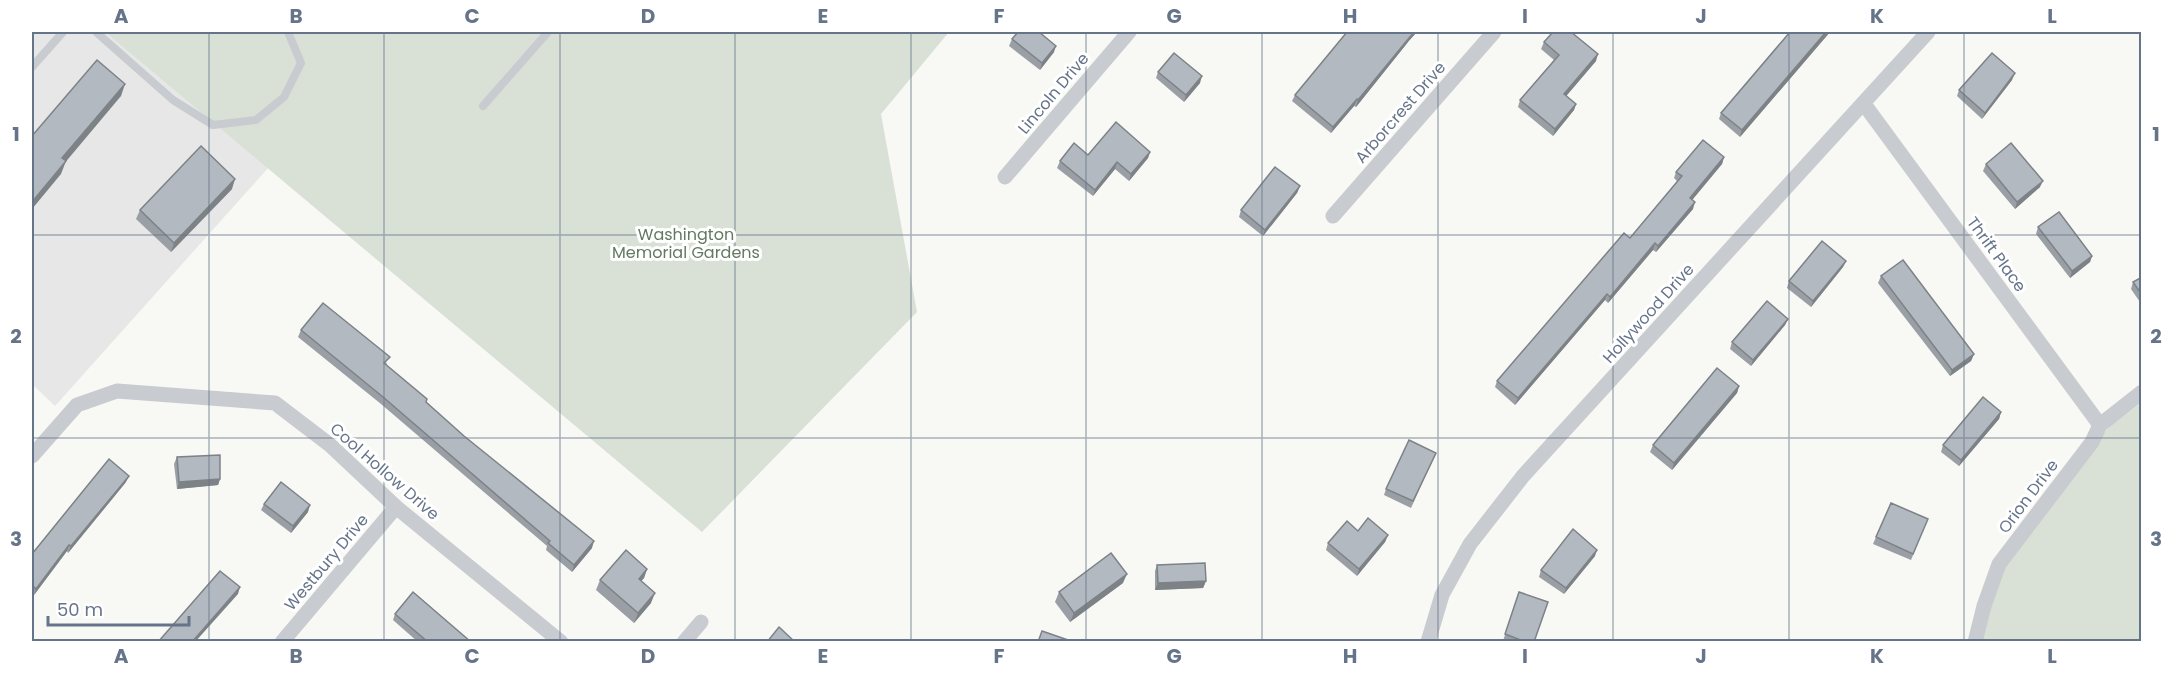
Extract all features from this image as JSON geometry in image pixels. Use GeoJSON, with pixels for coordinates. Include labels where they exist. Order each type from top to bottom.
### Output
{"type":"FeatureCollection","features":[{"type":"Feature","properties":{"kind":"street","name":"Lincoln Drive"},"geometry":{"type":"LineString","coordinates":[[1005,177],[1129,32]]}},
{"type":"Feature","properties":{"kind":"street","name":"Arborcrest Drive"},"geometry":{"type":"LineString","coordinates":[[1333,216],[1494,32]]}},
{"type":"Feature","properties":{"kind":"street","name":"Hollywood Drive"},"geometry":{"type":"LineString","coordinates":[[1428,642],[1442,595],[1470,544],[1523,476],[1928,32]]}},
{"type":"Feature","properties":{"kind":"street","name":"Thrift Place"},"geometry":{"type":"LineString","coordinates":[[1864,104],[2100,425]]}},
{"type":"Feature","properties":{"kind":"street","name":"Cool Hollow Drive"},"geometry":{"type":"LineString","coordinates":[[32,456],[76,405],[117,391],[275,404],[330,445],[396,507],[561,642]]}},
{"type":"Feature","properties":{"kind":"street","name":"Orion Drive"},"geometry":{"type":"LineString","coordinates":[[1975,642],[1999,564],[2092,442],[2100,425],[2142,392]]}},
{"type":"Feature","properties":{"kind":"street","name":"Westbury Drive"},"geometry":{"type":"LineString","coordinates":[[282,642],[396,507]]}},
{"type":"Feature","properties":{"kind":"street"},"geometry":{"type":"LineString","coordinates":[[684,642],[701,622]]}},
{"type":"Feature","properties":{"kind":"lane"},"geometry":{"type":"LineString","coordinates":[[32,67],[63,32]]}},
{"type":"Feature","properties":{"kind":"lane"},"geometry":{"type":"LineString","coordinates":[[96,32],[173,100],[213,125],[256,120],[284,97],[301,63],[288,32]]}},
{"type":"Feature","properties":{"kind":"lane"},"geometry":{"type":"LineString","coordinates":[[483,106],[548,32]]}},
{"type":"Feature","properties":{"kind":"shaded area"},"geometry":{"type":"Polygon","coordinates":[[[32,32],[105,32],[268,168],[55,406],[32,384],[32,32]]]}},
{"type":"Feature","properties":{"kind":"green space","name":"Washington Memorial Gardens"},"geometry":{"type":"Polygon","coordinates":[[[105,32],[949,32],[881,114],[917,312],[702,532],[105,32]]]}},
{"type":"Feature","properties":{"kind":"green space"},"geometry":{"type":"Polygon","coordinates":[[[2141,403],[2141,641],[1974,642],[1993,566],[2110,426],[2141,403]]]}},
{"type":"Feature","properties":{"kind":"building"},"geometry":{"type":"Polygon","coordinates":[[[1018,32],[1039,32],[1056,46],[1042,63],[1012,39],[1018,32]]]}},
{"type":"Feature","properties":{"kind":"building"},"geometry":{"type":"Polygon","coordinates":[[[1347,32],[1414,32],[1333,127],[1295,95],[1347,32]]]}},
{"type":"Feature","properties":{"kind":"building"},"geometry":{"type":"Polygon","coordinates":[[[1553,32],[1571,32],[1598,54],[1564,94],[1576,104],[1555,129],[1520,100],[1559,55],[1544,42],[1553,32]]]}},
{"type":"Feature","properties":{"kind":"building"},"geometry":{"type":"Polygon","coordinates":[[[1790,32],[1826,32],[1742,130],[1721,113],[1790,32]]]}},
{"type":"Feature","properties":{"kind":"building"},"geometry":{"type":"Polygon","coordinates":[[[1174,53],[1202,76],[1186,95],[1158,72],[1174,53]]]}},
{"type":"Feature","properties":{"kind":"building"},"geometry":{"type":"Polygon","coordinates":[[[1992,53],[2015,73],[1985,113],[1959,90],[1992,53]]]}},
{"type":"Feature","properties":{"kind":"building"},"geometry":{"type":"Polygon","coordinates":[[[97,60],[125,84],[62,158],[66,161],[32,202],[32,136],[97,60]]]}},
{"type":"Feature","properties":{"kind":"building"},"geometry":{"type":"Polygon","coordinates":[[[1116,122],[1150,152],[1131,174],[1117,162],[1095,190],[1060,161],[1074,143],[1088,155],[1116,122]]]}},
{"type":"Feature","properties":{"kind":"building"},"geometry":{"type":"Polygon","coordinates":[[[1703,140],[1724,157],[1690,198],[1695,202],[1658,246],[1655,243],[1610,297],[1607,294],[1518,398],[1497,381],[1624,233],[1630,238],[1682,176],[1676,172],[1703,140]]]}},
{"type":"Feature","properties":{"kind":"building"},"geometry":{"type":"Polygon","coordinates":[[[2011,143],[2043,181],[2017,202],[1986,164],[2011,143]]]}},
{"type":"Feature","properties":{"kind":"building"},"geometry":{"type":"Polygon","coordinates":[[[201,146],[235,179],[174,243],[140,210],[201,146]]]}},
{"type":"Feature","properties":{"kind":"building"},"geometry":{"type":"Polygon","coordinates":[[[1275,167],[1300,186],[1265,230],[1241,210],[1275,167]]]}},
{"type":"Feature","properties":{"kind":"building"},"geometry":{"type":"Polygon","coordinates":[[[2059,212],[2092,256],[2072,271],[2038,227],[2059,212]]]}},
{"type":"Feature","properties":{"kind":"building"},"geometry":{"type":"Polygon","coordinates":[[[1822,241],[1846,261],[1813,301],[1789,281],[1822,241]]]}},
{"type":"Feature","properties":{"kind":"building"},"geometry":{"type":"Polygon","coordinates":[[[1903,260],[1974,354],[1952,370],[1881,276],[1903,260]]]}},
{"type":"Feature","properties":{"kind":"building"},"geometry":{"type":"Polygon","coordinates":[[[2142,277],[2142,295],[2133,282],[2142,277]]]}},
{"type":"Feature","properties":{"kind":"building"},"geometry":{"type":"Polygon","coordinates":[[[1767,301],[1788,319],[1753,360],[1732,342],[1767,301]]]}},
{"type":"Feature","properties":{"kind":"building"},"geometry":{"type":"Polygon","coordinates":[[[323,303],[390,357],[384,363],[427,399],[426,402],[464,436],[594,541],[574,565],[548,543],[550,541],[383,397],[301,330],[323,303]]]}},
{"type":"Feature","properties":{"kind":"building"},"geometry":{"type":"Polygon","coordinates":[[[1717,368],[1739,386],[1674,463],[1653,445],[1717,368]]]}},
{"type":"Feature","properties":{"kind":"building"},"geometry":{"type":"Polygon","coordinates":[[[1983,397],[2001,412],[1961,460],[1943,445],[1983,397]]]}},
{"type":"Feature","properties":{"kind":"building"},"geometry":{"type":"Polygon","coordinates":[[[1409,440],[1436,453],[1413,501],[1386,489],[1409,440]]]}},
{"type":"Feature","properties":{"kind":"building"},"geometry":{"type":"Polygon","coordinates":[[[220,455],[220,479],[179,482],[177,457],[220,455]]]}},
{"type":"Feature","properties":{"kind":"building"},"geometry":{"type":"Polygon","coordinates":[[[109,459],[129,476],[71,546],[69,545],[36,589],[32,585],[32,554],[109,459]]]}},
{"type":"Feature","properties":{"kind":"building"},"geometry":{"type":"Polygon","coordinates":[[[281,482],[310,505],[293,526],[264,504],[281,482]]]}},
{"type":"Feature","properties":{"kind":"building"},"geometry":{"type":"Polygon","coordinates":[[[1891,503],[1928,519],[1913,554],[1876,537],[1891,503]]]}},
{"type":"Feature","properties":{"kind":"building"},"geometry":{"type":"Polygon","coordinates":[[[1368,518],[1388,535],[1359,569],[1328,543],[1347,521],[1358,531],[1368,518]]]}},
{"type":"Feature","properties":{"kind":"building"},"geometry":{"type":"Polygon","coordinates":[[[1573,529],[1597,550],[1566,588],[1541,570],[1573,529]]]}},
{"type":"Feature","properties":{"kind":"building"},"geometry":{"type":"Polygon","coordinates":[[[626,550],[647,569],[639,579],[655,593],[638,613],[600,580],[626,550]]]}},
{"type":"Feature","properties":{"kind":"building"},"geometry":{"type":"Polygon","coordinates":[[[1111,553],[1127,574],[1074,613],[1059,592],[1111,553]]]}},
{"type":"Feature","properties":{"kind":"building"},"geometry":{"type":"Polygon","coordinates":[[[1205,563],[1206,581],[1158,583],[1157,565],[1205,563]]]}},
{"type":"Feature","properties":{"kind":"building"},"geometry":{"type":"Polygon","coordinates":[[[220,571],[240,587],[192,642],[158,642],[220,571]]]}},
{"type":"Feature","properties":{"kind":"building"},"geometry":{"type":"Polygon","coordinates":[[[413,592],[471,642],[428,642],[395,614],[413,592]]]}},
{"type":"Feature","properties":{"kind":"building"},"geometry":{"type":"Polygon","coordinates":[[[1519,592],[1548,602],[1534,642],[1526,642],[1505,634],[1519,592]]]}},
{"type":"Feature","properties":{"kind":"building"},"geometry":{"type":"Polygon","coordinates":[[[779,627],[795,642],[767,642],[779,627]]]}},
{"type":"Feature","properties":{"kind":"building"},"geometry":{"type":"Polygon","coordinates":[[[1042,631],[1068,640],[1067,642],[1038,642],[1042,631]]]}}]}
